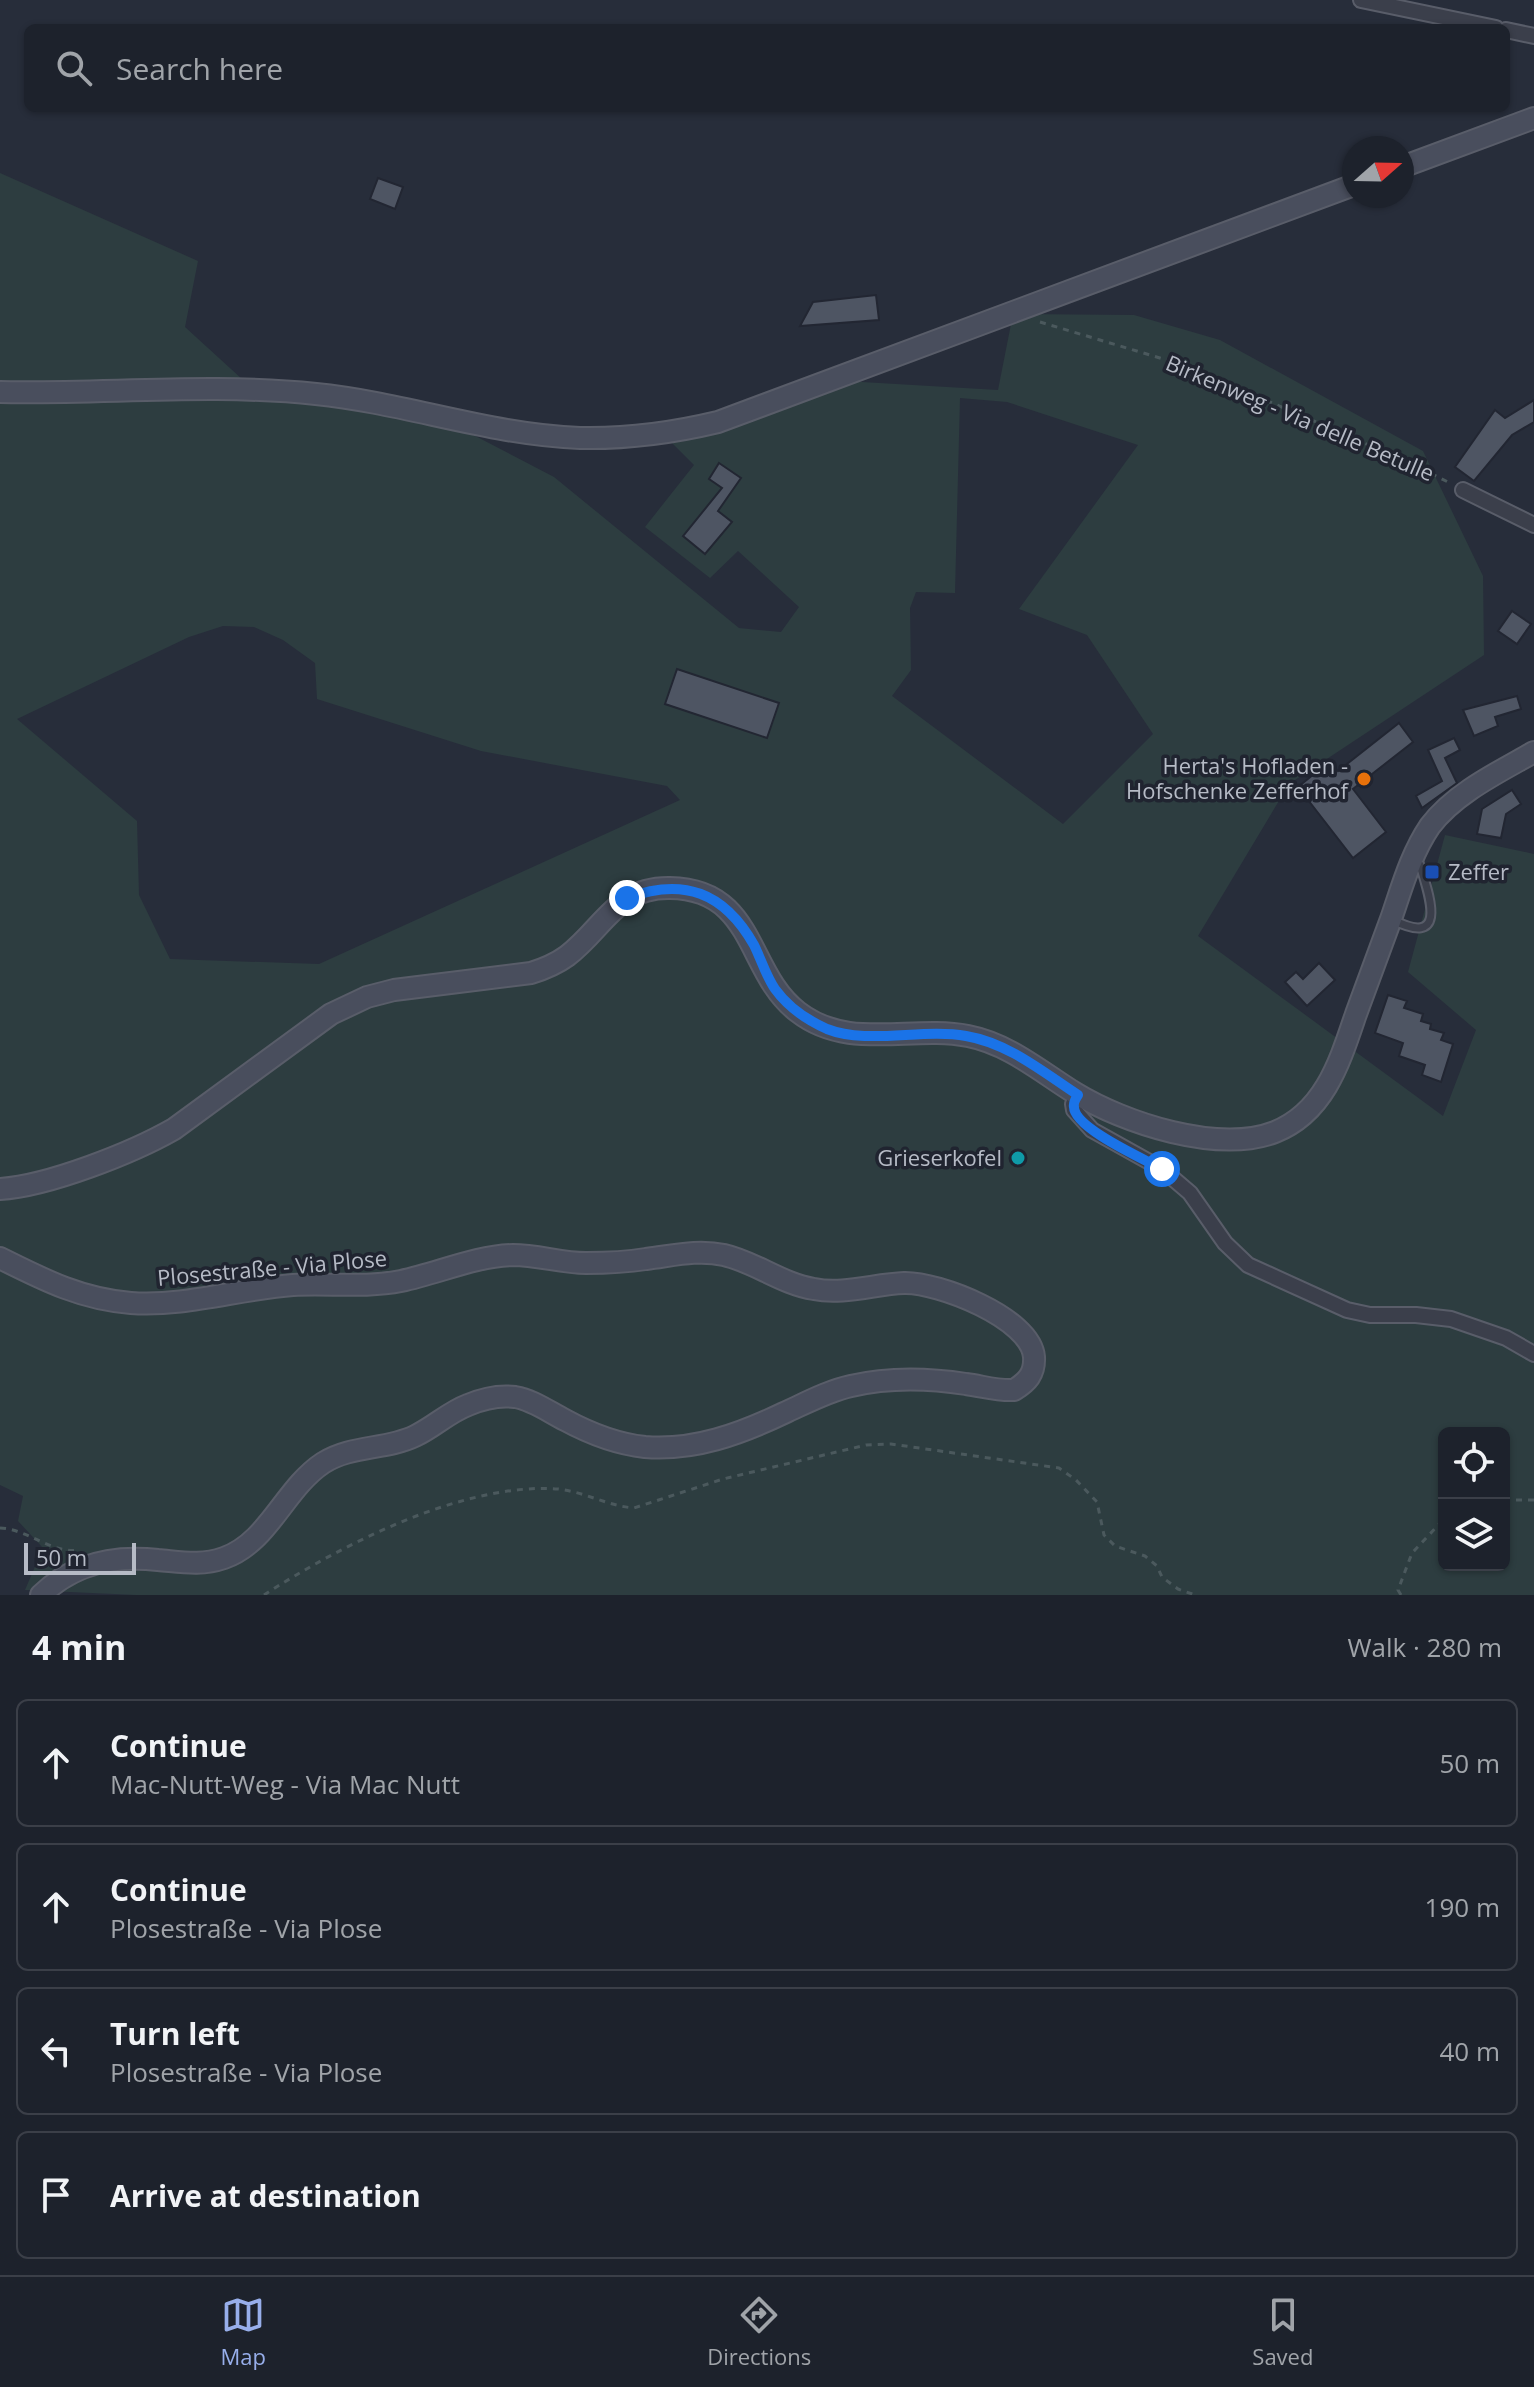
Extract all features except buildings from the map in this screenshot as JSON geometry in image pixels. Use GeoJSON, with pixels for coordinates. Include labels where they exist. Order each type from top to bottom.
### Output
{"type":"FeatureCollection","features":[{"type":"Feature","properties":{"kind":"street"},"geometry":{"type":"LineString","coordinates":[[1361,0],[1477,24]]}},
{"type":"Feature","properties":{"kind":"street"},"geometry":{"type":"LineString","coordinates":[[1510,31],[1534,36]]}},
{"type":"Feature","properties":{"kind":"street"},"geometry":{"type":"LineString","coordinates":[[1414,163],[1534,118]]}},
{"type":"Feature","properties":{"kind":"street"},"geometry":{"type":"LineString","coordinates":[[0,392],[254,390],[318,394],[529,433],[578,438],[653,435],[718,422],[1342,190]]}},
{"type":"Feature","properties":{"kind":"street"},"geometry":{"type":"LineString","coordinates":[[1463,490],[1534,525]]}},
{"type":"Feature","properties":{"kind":"street"},"geometry":{"type":"LineString","coordinates":[[0,1189],[43,1181],[147,1144],[174,1129],[331,1014],[367,997],[394,990],[531,973],[549,967],[568,955],[610,911],[627,898],[653,888],[697,892],[718,902],[738,920],[754,945],[773,986],[785,1001],[814,1022],[832,1030],[854,1035],[946,1034],[982,1039],[1014,1053],[1106,1110],[1150,1125],[1219,1139],[1258,1137],[1286,1126],[1309,1110],[1333,1077],[1411,861],[1432,824],[1446,808],[1534,752]]}},
{"type":"Feature","properties":{"kind":"street"},"geometry":{"type":"LineString","coordinates":[[1078,1095],[1073,1104],[1078,1116],[1092,1130],[1162,1169],[1190,1193],[1225,1243],[1248,1265],[1347,1310],[1370,1315],[1451,1319],[1506,1338],[1534,1354]]}},
{"type":"Feature","properties":{"kind":"street","name":"Plosestraße - Via Plose"},"geometry":{"type":"LineString","coordinates":[[0,1258],[62,1289],[131,1303],[163,1303],[295,1285],[372,1285],[514,1255],[586,1263],[643,1260],[690,1252],[721,1254],[814,1289],[839,1290],[907,1283],[934,1287],[995,1313],[1029,1341],[1034,1355],[1033,1370],[1027,1382],[1014,1390],[916,1378],[880,1380],[848,1386],[820,1396],[765,1422],[712,1441],[675,1448],[641,1446],[600,1437],[538,1405],[516,1397],[493,1397],[466,1405],[416,1435],[389,1445],[342,1454],[322,1463],[288,1496],[255,1539],[233,1555],[200,1564],[114,1558],[87,1565],[67,1575],[41,1595]]}},
{"type":"Feature","properties":{"kind":"lane"},"geometry":{"type":"LineString","coordinates":[[1391,919],[1415,928],[1424,926],[1431,919],[1433,910],[1420,865],[1411,861]]}},
{"type":"Feature","properties":{"kind":"path","name":"Birkenweg - Via delle Betulle"},"geometry":{"type":"LineString","coordinates":[[1013,314],[1190,367],[1410,463],[1463,490]]}},
{"type":"Feature","properties":{"kind":"path"},"geometry":{"type":"LineString","coordinates":[[264,1595],[361,1540],[472,1498],[528,1489],[559,1489],[588,1495],[619,1507],[634,1508],[723,1479],[878,1444],[1059,1468],[1097,1502],[1104,1535],[1115,1546],[1145,1556],[1157,1566],[1162,1577],[1178,1589],[1195,1595]]}},
{"type":"Feature","properties":{"kind":"path"},"geometry":{"type":"LineString","coordinates":[[1510,1500],[1534,1500]]}},
{"type":"Feature","properties":{"kind":"path"},"geometry":{"type":"LineString","coordinates":[[1401,1595],[1398,1590],[1412,1553],[1438,1525]]}},
{"type":"Feature","properties":{"kind":"path"},"geometry":{"type":"LineString","coordinates":[[0,1528],[15,1529],[66,1552],[90,1548]]}},
{"type":"Feature","properties":{"kind":"shaded area"},"geometry":{"type":"Polygon","coordinates":[[[0,173],[198,261],[185,327],[254,390],[431,413],[554,477],[739,628],[781,632],[799,607],[738,551],[710,578],[645,527],[694,465],[672,443],[811,379],[998,390],[1013,314],[1134,315],[1220,340],[1423,451],[1483,576],[1484,655],[1289,784],[1198,936],[1443,1116],[1476,1030],[1408,972],[1445,835],[1534,854],[1534,1595],[136,1595],[25,1590],[43,1548],[18,1521],[23,1496],[0,1485],[0,173]],[[960,398],[955,593],[916,592],[910,608],[911,670],[892,696],[1063,824],[1153,734],[1087,635],[1019,609],[1138,445],[1007,402],[960,398]],[[223,626],[189,637],[17,719],[137,821],[139,895],[170,959],[319,964],[680,800],[667,786],[481,751],[317,699],[315,663],[283,640],[254,627],[223,626]]]}},
{"type":"Feature","properties":{"kind":"place","name":"Herta's Hofladen - Hofschenke Zefferhof"},"geometry":{"type":"Point","coordinates":[1364,779]}},
{"type":"Feature","properties":{"kind":"place","name":"Zeffer"},"geometry":{"type":"Point","coordinates":[1432,872]}},
{"type":"Feature","properties":{"kind":"place","name":"Grieserkofel"},"geometry":{"type":"Point","coordinates":[1018,1158]}},
{"type":"Feature","properties":{"kind":"route"},"geometry":{"type":"LineString","coordinates":[[627,898],[653,888],[674,888],[697,892],[718,902],[738,920],[754,945],[773,986],[799,1013],[832,1030],[854,1035],[965,1035],[1000,1046],[1078,1095],[1073,1104],[1074,1110],[1092,1130],[1162,1169]]}}]}
